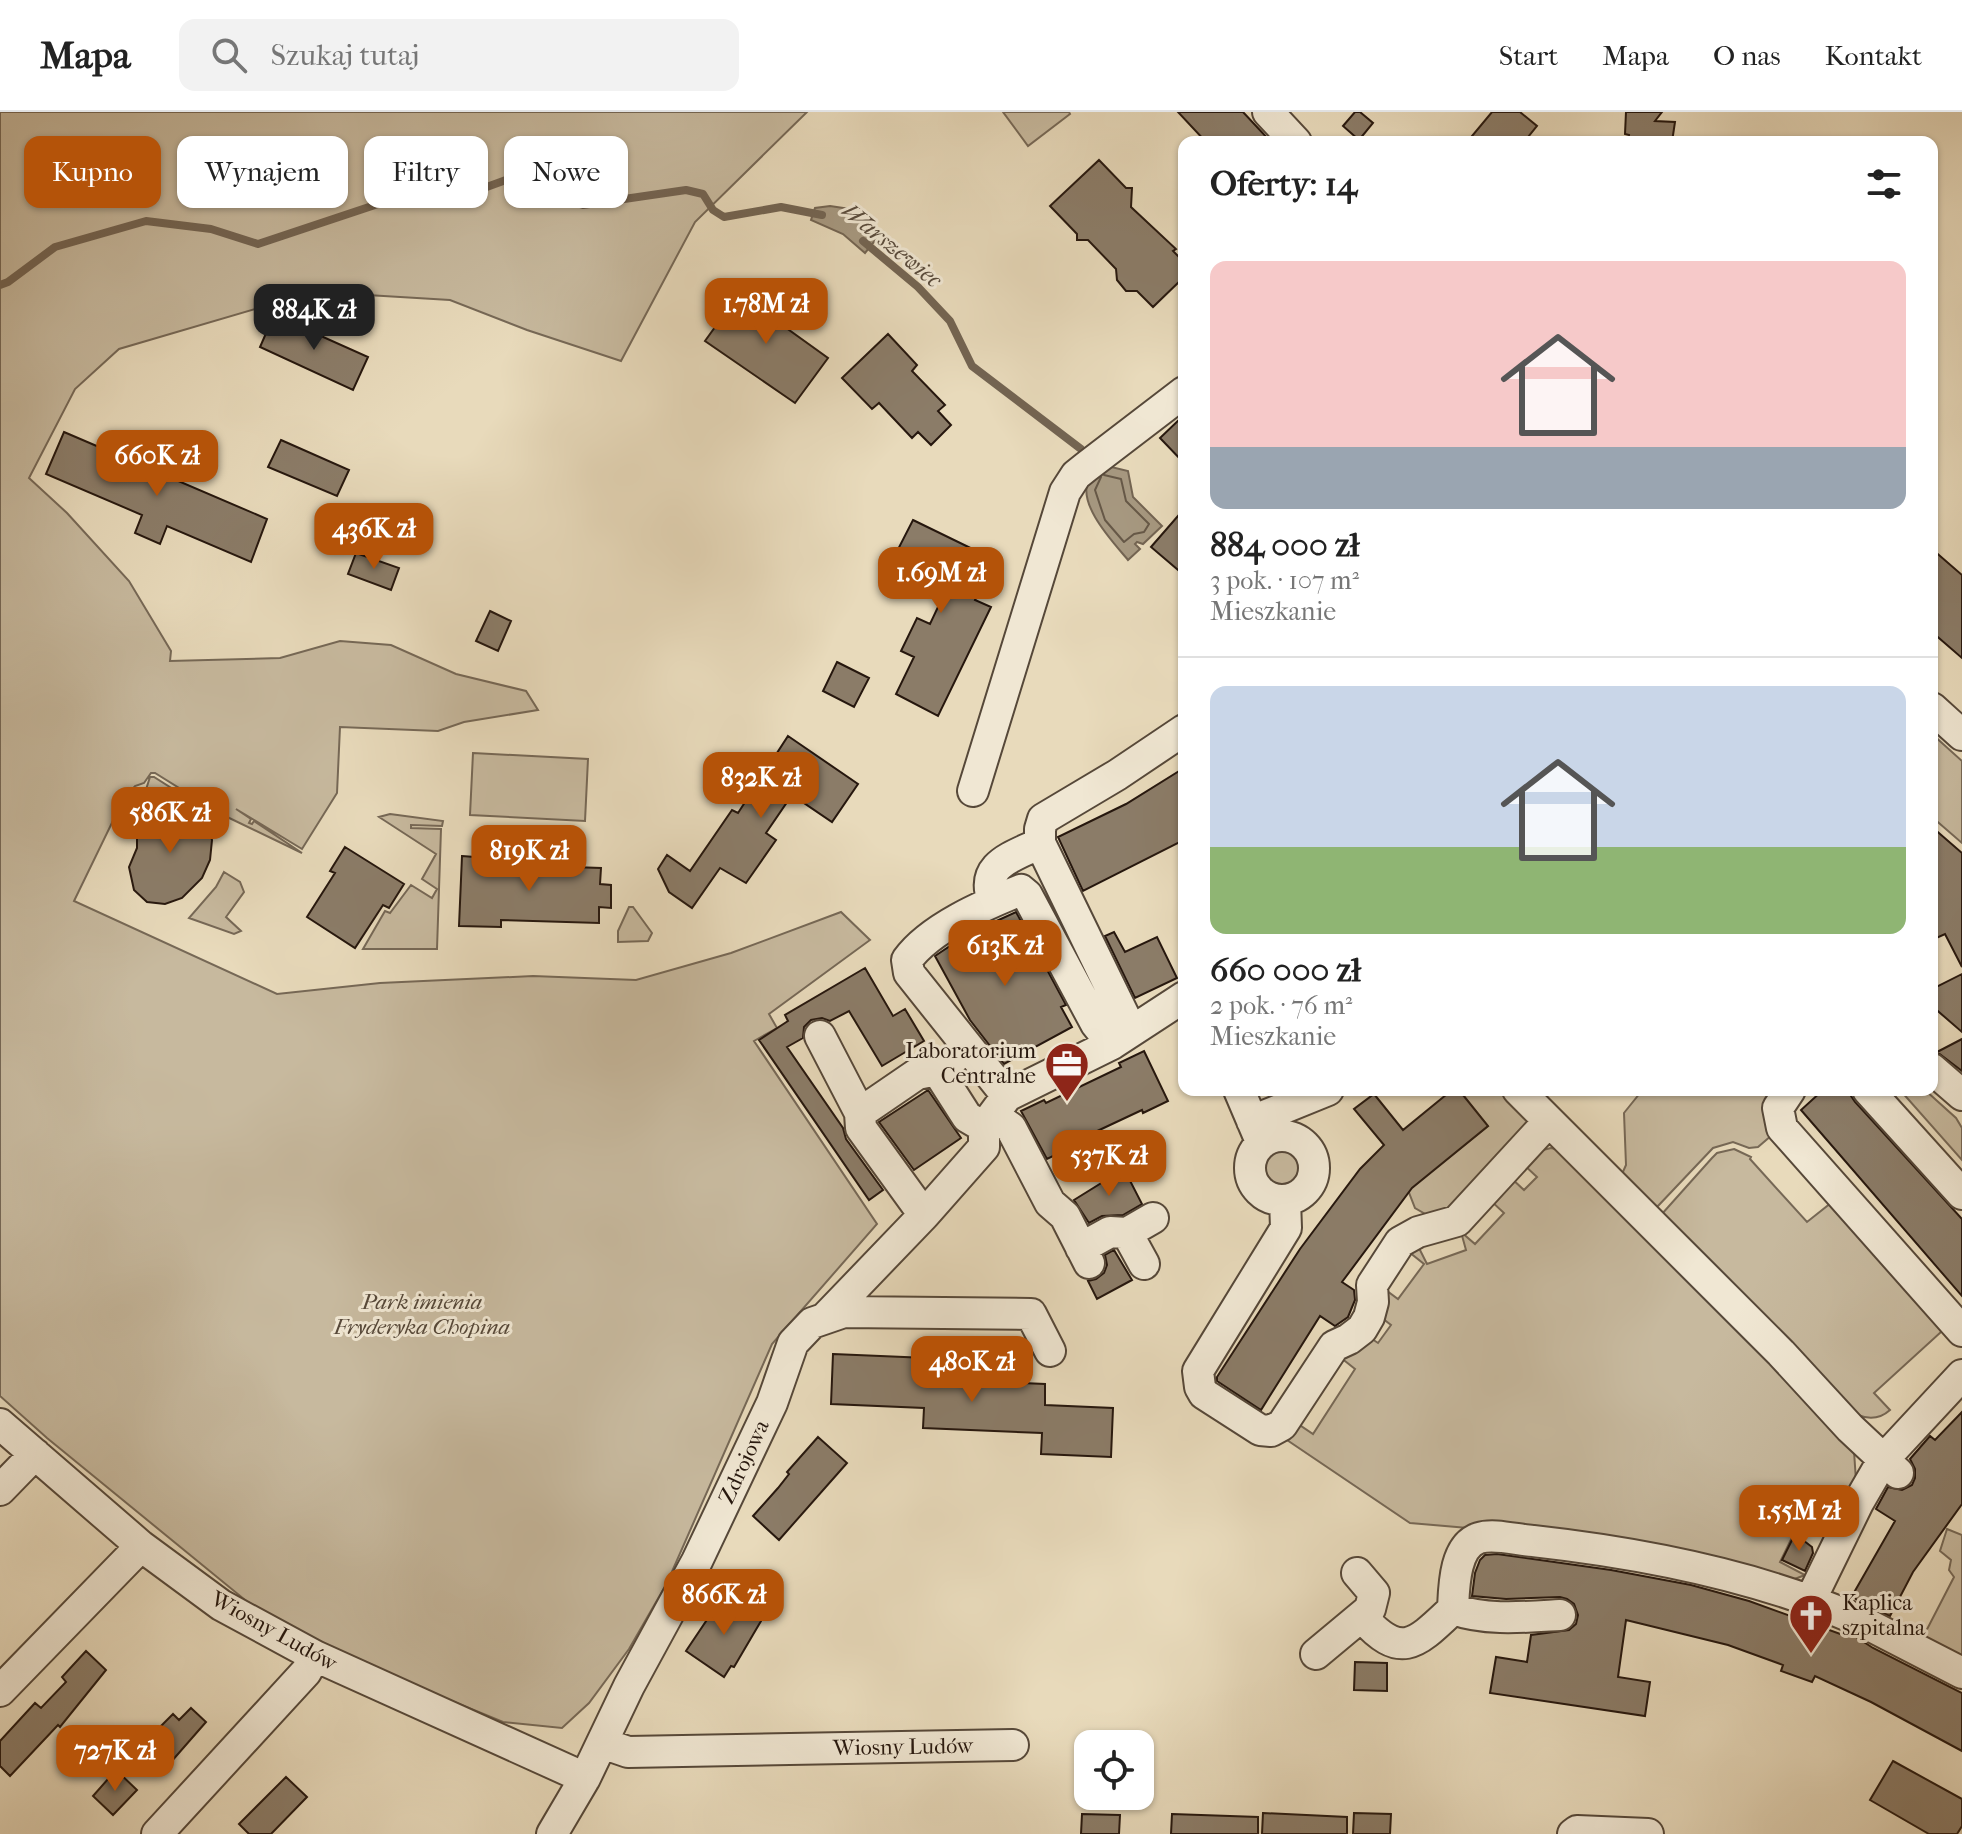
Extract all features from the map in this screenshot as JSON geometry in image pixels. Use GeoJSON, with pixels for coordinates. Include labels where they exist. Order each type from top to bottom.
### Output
{"type":"FeatureCollection","features":[{"type":"Feature","properties":{"kind":"street"},"geometry":{"type":"LineString","coordinates":[[1268,112],[1290,136]]}},
{"type":"Feature","properties":{"kind":"street"},"geometry":{"type":"LineString","coordinates":[[973,791],[1065,492],[1076,475],[1178,397]]}},
{"type":"Feature","properties":{"kind":"street"},"geometry":{"type":"LineString","coordinates":[[1938,713],[1962,735]]}},
{"type":"Feature","properties":{"kind":"street"},"geometry":{"type":"LineString","coordinates":[[1121,1037],[1040,843],[1040,829],[1043,819],[1178,734]]}},
{"type":"Feature","properties":{"kind":"street"},"geometry":{"type":"LineString","coordinates":[[993,901],[987,887],[991,874],[999,864],[1040,843]]}},
{"type":"Feature","properties":{"kind":"street"},"geometry":{"type":"LineString","coordinates":[[1121,1037],[1096,1024],[1027,895],[1021,890],[993,901],[930,937],[907,960],[909,973],[968,1050],[995,1113],[1011,1128],[1050,1203],[1065,1216],[1085,1256],[1110,1232],[1140,1226],[1144,1264]]}},
{"type":"Feature","properties":{"kind":"street"},"geometry":{"type":"LineString","coordinates":[[937,1070],[967,1117],[995,1113],[1178,1001]]}},
{"type":"Feature","properties":{"kind":"street"},"geometry":{"type":"LineString","coordinates":[[820,1036],[860,1113],[861,1128],[924,1215]]}},
{"type":"Feature","properties":{"kind":"street"},"geometry":{"type":"LineString","coordinates":[[860,1113],[917,1074],[937,1070],[968,1050]]}},
{"type":"Feature","properties":{"kind":"street"},"geometry":{"type":"LineString","coordinates":[[1938,1074],[1962,1095]]}},
{"type":"Feature","properties":{"kind":"street"},"geometry":{"type":"LineString","coordinates":[[1241,1096],[1256,1132],[1250,1160],[1252,1180],[1265,1196],[1285,1200],[1304,1192],[1314,1173],[1311,1153],[1304,1144],[1287,1135],[1269,1138],[1256,1132]]}},
{"type":"Feature","properties":{"kind":"street"},"geometry":{"type":"LineString","coordinates":[[1256,1132],[1318,1096]]}},
{"type":"Feature","properties":{"kind":"street"},"geometry":{"type":"LineString","coordinates":[[1527,1096],[1891,1467]]}},
{"type":"Feature","properties":{"kind":"street"},"geometry":{"type":"LineString","coordinates":[[1786,1096],[1778,1108],[1782,1128],[1962,1331]]}},
{"type":"Feature","properties":{"kind":"street"},"geometry":{"type":"LineString","coordinates":[[1873,1096],[1962,1194]]}},
{"type":"Feature","properties":{"kind":"street","name":"Zdrojowa"},"geometry":{"type":"LineString","coordinates":[[552,1834],[585,1778],[629,1686],[697,1561],[772,1403],[793,1343],[812,1323],[827,1316],[984,1147],[995,1113]]}},
{"type":"Feature","properties":{"kind":"street"},"geometry":{"type":"LineString","coordinates":[[1285,1200],[1286,1228],[1198,1371],[1204,1394],[1260,1430],[1271,1431],[1282,1425],[1334,1346],[1362,1329],[1373,1302],[1372,1285],[1400,1242],[1418,1232],[1457,1221],[1549,1121]]}},
{"type":"Feature","properties":{"kind":"street"},"geometry":{"type":"LineString","coordinates":[[827,1316],[844,1312],[1031,1314],[1050,1351]]}},
{"type":"Feature","properties":{"kind":"street"},"geometry":{"type":"LineString","coordinates":[[1811,1599],[1858,1503],[1891,1467],[1962,1375]]}},
{"type":"Feature","properties":{"kind":"street","name":"Wiosny Ludów"},"geometry":{"type":"LineString","coordinates":[[0,1424],[141,1546],[221,1605],[315,1656],[585,1778]]}},
{"type":"Feature","properties":{"kind":"street"},"geometry":{"type":"LineString","coordinates":[[0,1490],[35,1454]]}},
{"type":"Feature","properties":{"kind":"street"},"geometry":{"type":"LineString","coordinates":[[1362,1617],[1375,1632],[1390,1642],[1401,1644],[1427,1632],[1453,1609],[1461,1557],[1470,1544],[1479,1538],[1578,1546],[1722,1574],[1811,1599],[1962,1673]]}},
{"type":"Feature","properties":{"kind":"street"},"geometry":{"type":"LineString","coordinates":[[0,1691],[141,1546]]}},
{"type":"Feature","properties":{"kind":"street"},"geometry":{"type":"LineString","coordinates":[[1316,1654],[1370,1609],[1374,1593],[1357,1573]]}},
{"type":"Feature","properties":{"kind":"street"},"geometry":{"type":"LineString","coordinates":[[1453,1609],[1492,1617],[1560,1615]]}},
{"type":"Feature","properties":{"kind":"street"},"geometry":{"type":"LineString","coordinates":[[157,1834],[306,1672],[315,1656]]}},
{"type":"Feature","properties":{"kind":"street","name":"Wiosny Ludów"},"geometry":{"type":"LineString","coordinates":[[602,1743],[628,1752],[1013,1745]]}},
{"type":"Feature","properties":{"kind":"street"},"geometry":{"type":"LineString","coordinates":[[137,1834],[167,1811],[182,1807]]}},
{"type":"Feature","properties":{"kind":"street"},"geometry":{"type":"LineString","coordinates":[[1573,1834],[1577,1831],[1648,1834]]}},
{"type":"Feature","properties":{"kind":"green space","name":"Park imienia Fryderyka Chopina"},"geometry":{"type":"Polygon","coordinates":[[[0,112],[807,112],[695,222],[621,361],[450,300],[367,295],[286,300],[119,349],[75,389],[29,478],[67,513],[129,581],[171,651],[170,661],[280,658],[340,641],[391,645],[456,674],[526,691],[538,710],[464,722],[438,731],[340,727],[337,793],[302,849],[236,809],[251,819],[249,823],[254,821],[302,853],[221,814],[151,773],[123,800],[74,901],[277,994],[380,983],[533,976],[636,980],[731,953],[841,912],[870,940],[769,1014],[777,1028],[754,1041],[877,1224],[772,1344],[667,1583],[629,1649],[589,1703],[562,1728],[503,1722],[347,1658],[250,1604],[0,1396],[0,112]]]}},
{"type":"Feature","properties":{"kind":"green space"},"geometry":{"type":"Polygon","coordinates":[[[1003,112],[1069,112],[1070,114],[1028,146],[1003,112]]]}},
{"type":"Feature","properties":{"kind":"green space"},"geometry":{"type":"Polygon","coordinates":[[[1938,739],[1962,761],[1962,843],[1938,822],[1938,739]]]}},
{"type":"Feature","properties":{"kind":"green space"},"geometry":{"type":"Polygon","coordinates":[[[473,753],[588,759],[585,821],[470,815],[473,753]]]}},
{"type":"Feature","properties":{"kind":"green space"},"geometry":{"type":"Polygon","coordinates":[[[150,777],[209,812],[209,819],[196,806],[181,800],[169,798],[163,803],[142,802],[150,777]]]}},
{"type":"Feature","properties":{"kind":"green space"},"geometry":{"type":"Polygon","coordinates":[[[390,814],[443,821],[442,826],[411,825],[411,828],[441,829],[437,949],[363,949],[385,911],[390,913],[411,885],[432,898],[437,889],[422,879],[436,854],[379,817],[390,814]]]}},
{"type":"Feature","properties":{"kind":"green space"},"geometry":{"type":"Polygon","coordinates":[[[224,872],[240,882],[244,892],[226,917],[241,931],[234,934],[189,918],[216,887],[224,872]]]}},
{"type":"Feature","properties":{"kind":"green space"},"geometry":{"type":"Polygon","coordinates":[[[629,907],[633,907],[652,933],[648,941],[618,942],[618,931],[629,907]]]}},
{"type":"Feature","properties":{"kind":"green space"},"geometry":{"type":"Polygon","coordinates":[[[1464,1096],[1513,1096],[1527,1110],[1527,1121],[1516,1140],[1450,1213],[1434,1219],[1415,1208],[1408,1190],[1488,1126],[1464,1096]]]}},
{"type":"Feature","properties":{"kind":"green space"},"geometry":{"type":"Polygon","coordinates":[[[1638,1096],[1773,1096],[1772,1135],[1758,1147],[1749,1148],[1733,1142],[1713,1148],[1657,1207],[1622,1174],[1626,1165],[1624,1113],[1638,1096]]]}},
{"type":"Feature","properties":{"kind":"green space"},"geometry":{"type":"Polygon","coordinates":[[[1905,1096],[1932,1096],[1956,1118],[1962,1128],[1962,1160],[1905,1096]]]}},
{"type":"Feature","properties":{"kind":"green space"},"geometry":{"type":"Polygon","coordinates":[[[1283,1143],[1300,1150],[1307,1167],[1300,1184],[1283,1191],[1266,1184],[1259,1167],[1266,1150],[1283,1143]]]}},
{"type":"Feature","properties":{"kind":"green space"},"geometry":{"type":"Polygon","coordinates":[[[1551,1148],[1568,1152],[1854,1451],[1856,1481],[1831,1534],[1802,1517],[1780,1562],[1805,1575],[1787,1582],[1574,1537],[1410,1523],[1287,1440],[1298,1424],[1313,1434],[1355,1369],[1340,1357],[1369,1337],[1378,1343],[1391,1325],[1382,1318],[1383,1288],[1398,1299],[1424,1264],[1409,1252],[1419,1248],[1427,1264],[1466,1250],[1461,1232],[1475,1244],[1504,1213],[1490,1200],[1511,1178],[1524,1190],[1537,1177],[1523,1164],[1539,1151],[1551,1148]]]}},
{"type":"Feature","properties":{"kind":"green space"},"geometry":{"type":"Polygon","coordinates":[[[1734,1149],[1751,1157],[1807,1222],[1831,1203],[1939,1327],[1941,1332],[1874,1393],[1890,1410],[1879,1417],[1858,1415],[1661,1215],[1717,1153],[1734,1149]]]}},
{"type":"Feature","properties":{"kind":"green space"},"geometry":{"type":"Polygon","coordinates":[[[1947,1529],[1962,1535],[1962,1659],[1923,1637],[1954,1577],[1949,1570],[1951,1560],[1940,1551],[1947,1529]]]}},
{"type":"Feature","properties":{"kind":"water"},"geometry":{"type":"Polygon","coordinates":[[[830,206],[850,209],[882,232],[865,253],[843,234],[811,220],[815,208],[830,206]]]}},
{"type":"Feature","properties":{"kind":"water"},"geometry":{"type":"Polygon","coordinates":[[[1103,465],[1128,471],[1133,497],[1162,526],[1143,544],[1135,544],[1140,549],[1128,560],[1098,522],[1088,500],[1086,489],[1089,479],[1103,465]]]}},
{"type":"Feature","properties":{"kind":"building"},"geometry":{"type":"Polygon","coordinates":[[[1178,112],[1243,112],[1265,136],[1200,136],[1178,112]]]}},
{"type":"Feature","properties":{"kind":"building"},"geometry":{"type":"Polygon","coordinates":[[[1355,112],[1360,112],[1373,123],[1362,136],[1354,136],[1343,126],[1355,112]]]}},
{"type":"Feature","properties":{"kind":"building"},"geometry":{"type":"Polygon","coordinates":[[[1492,112],[1520,112],[1537,126],[1529,136],[1472,136],[1492,112]]]}},
{"type":"Feature","properties":{"kind":"building"},"geometry":{"type":"Polygon","coordinates":[[[1626,112],[1662,112],[1655,121],[1675,122],[1673,136],[1625,134],[1626,112]]]}},
{"type":"Feature","properties":{"kind":"building"},"geometry":{"type":"Polygon","coordinates":[[[1099,160],[1126,188],[1132,188],[1131,207],[1176,249],[1173,251],[1178,256],[1178,283],[1153,307],[1137,291],[1126,291],[1117,280],[1116,269],[1088,240],[1077,240],[1077,234],[1050,206],[1099,160]]]}},
{"type":"Feature","properties":{"kind":"building"},"geometry":{"type":"Polygon","coordinates":[[[744,287],[783,315],[778,322],[828,358],[795,403],[705,341],[744,287]]]}},
{"type":"Feature","properties":{"kind":"building"},"geometry":{"type":"Polygon","coordinates":[[[274,315],[368,357],[353,390],[260,347],[274,315]]]}},
{"type":"Feature","properties":{"kind":"building"},"geometry":{"type":"Polygon","coordinates":[[[888,334],[917,365],[912,371],[945,405],[938,411],[951,425],[931,445],[918,432],[912,438],[879,403],[872,409],[842,378],[888,334]]]}},
{"type":"Feature","properties":{"kind":"building"},"geometry":{"type":"Polygon","coordinates":[[[1178,421],[1178,457],[1160,438],[1178,421]]]}},
{"type":"Feature","properties":{"kind":"building"},"geometry":{"type":"Polygon","coordinates":[[[64,432],[267,519],[251,562],[167,526],[160,544],[135,533],[142,515],[46,474],[64,432]]]}},
{"type":"Feature","properties":{"kind":"building"},"geometry":{"type":"Polygon","coordinates":[[[281,440],[349,470],[337,496],[268,467],[281,440]]]}},
{"type":"Feature","properties":{"kind":"building"},"geometry":{"type":"Polygon","coordinates":[[[1178,516],[1178,570],[1151,547],[1178,516]]]}},
{"type":"Feature","properties":{"kind":"building"},"geometry":{"type":"Polygon","coordinates":[[[913,520],[987,556],[980,572],[987,575],[975,600],[991,607],[938,716],[896,694],[914,657],[901,651],[917,618],[930,624],[947,588],[892,561],[913,520]]]}},
{"type":"Feature","properties":{"kind":"building"},"geometry":{"type":"Polygon","coordinates":[[[356,553],[399,568],[391,590],[348,574],[356,553]]]}},
{"type":"Feature","properties":{"kind":"building"},"geometry":{"type":"Polygon","coordinates":[[[1938,554],[1962,575],[1962,658],[1938,637],[1938,554]]]}},
{"type":"Feature","properties":{"kind":"building"},"geometry":{"type":"Polygon","coordinates":[[[490,611],[511,621],[498,651],[476,641],[490,611]]]}},
{"type":"Feature","properties":{"kind":"building"},"geometry":{"type":"Polygon","coordinates":[[[837,662],[869,678],[854,707],[823,691],[837,662]]]}},
{"type":"Feature","properties":{"kind":"building"},"geometry":{"type":"Polygon","coordinates":[[[788,736],[858,784],[832,822],[792,795],[766,833],[776,840],[746,883],[720,868],[692,908],[669,892],[658,869],[667,855],[690,871],[732,810],[738,813],[788,736]]]}},
{"type":"Feature","properties":{"kind":"building"},"geometry":{"type":"Polygon","coordinates":[[[1178,772],[1178,843],[1083,891],[1058,837],[1126,804],[1178,772]]]}},
{"type":"Feature","properties":{"kind":"building"},"geometry":{"type":"Polygon","coordinates":[[[177,805],[191,808],[206,821],[212,840],[210,860],[202,878],[182,898],[165,904],[147,902],[134,890],[129,867],[137,848],[137,829],[160,809],[177,805]]]}},
{"type":"Feature","properties":{"kind":"building"},"geometry":{"type":"Polygon","coordinates":[[[1938,832],[1962,853],[1962,967],[1945,934],[1938,937],[1938,832]]]}},
{"type":"Feature","properties":{"kind":"building"},"geometry":{"type":"Polygon","coordinates":[[[345,847],[404,884],[389,908],[383,905],[355,948],[307,917],[335,873],[330,871],[345,847]]]}},
{"type":"Feature","properties":{"kind":"building"},"geometry":{"type":"Polygon","coordinates":[[[462,856],[538,862],[541,866],[601,868],[600,884],[611,885],[611,908],[599,907],[599,923],[501,920],[501,927],[459,926],[462,856]]]}},
{"type":"Feature","properties":{"kind":"building"},"geometry":{"type":"Polygon","coordinates":[[[1016,912],[1066,1005],[1061,1007],[1072,1027],[1004,1064],[970,1020],[935,956],[968,934],[1016,912]]]}},
{"type":"Feature","properties":{"kind":"building"},"geometry":{"type":"Polygon","coordinates":[[[1114,932],[1125,952],[1157,937],[1177,978],[1135,998],[1105,936],[1114,932]]]}},
{"type":"Feature","properties":{"kind":"building"},"geometry":{"type":"Polygon","coordinates":[[[865,968],[893,1016],[905,1009],[924,1041],[882,1066],[849,1011],[830,1021],[822,1018],[811,1020],[804,1027],[803,1038],[787,1047],[883,1190],[869,1200],[759,1040],[788,1021],[785,1015],[865,968]]]}},
{"type":"Feature","properties":{"kind":"building"},"geometry":{"type":"Polygon","coordinates":[[[1962,974],[1962,1032],[1938,1011],[1938,986],[1962,974]]]}},
{"type":"Feature","properties":{"kind":"building"},"geometry":{"type":"Polygon","coordinates":[[[1962,1039],[1962,1071],[1938,1053],[1962,1039]]]}},
{"type":"Feature","properties":{"kind":"building"},"geometry":{"type":"Polygon","coordinates":[[[1144,1051],[1168,1101],[1093,1133],[1095,1136],[1047,1159],[1021,1111],[1044,1100],[1046,1103],[1121,1067],[1119,1063],[1144,1051]]]}},
{"type":"Feature","properties":{"kind":"building"},"geometry":{"type":"Polygon","coordinates":[[[928,1090],[961,1138],[914,1170],[879,1122],[928,1090]]]}},
{"type":"Feature","properties":{"kind":"building"},"geometry":{"type":"Polygon","coordinates":[[[1376,1096],[1403,1130],[1445,1096],[1464,1096],[1488,1126],[1412,1188],[1342,1282],[1354,1290],[1355,1300],[1348,1317],[1335,1326],[1320,1316],[1261,1410],[1217,1381],[1217,1377],[1300,1249],[1360,1169],[1384,1145],[1354,1109],[1376,1096]]]}},
{"type":"Feature","properties":{"kind":"building"},"geometry":{"type":"Polygon","coordinates":[[[1816,1096],[1851,1096],[1962,1219],[1962,1296],[1801,1110],[1816,1096]]]}},
{"type":"Feature","properties":{"kind":"building"},"geometry":{"type":"Polygon","coordinates":[[[1124,1169],[1142,1204],[1123,1215],[1102,1216],[1089,1223],[1074,1200],[1124,1169]]]}},
{"type":"Feature","properties":{"kind":"building"},"geometry":{"type":"Polygon","coordinates":[[[1114,1250],[1132,1280],[1097,1299],[1088,1281],[1104,1273],[1107,1265],[1105,1255],[1114,1250]]]}},
{"type":"Feature","properties":{"kind":"building"},"geometry":{"type":"Polygon","coordinates":[[[833,1354],[927,1358],[926,1379],[1045,1384],[1045,1405],[1113,1408],[1111,1457],[1041,1454],[1042,1433],[923,1428],[924,1408],[831,1404],[833,1354]]]}},
{"type":"Feature","properties":{"kind":"building"},"geometry":{"type":"Polygon","coordinates":[[[1962,1412],[1962,1504],[1913,1572],[1890,1616],[1865,1606],[1852,1596],[1895,1521],[1876,1509],[1888,1487],[1902,1490],[1912,1485],[1915,1469],[1910,1459],[1930,1436],[1935,1440],[1962,1412]]]}},
{"type":"Feature","properties":{"kind":"building"},"geometry":{"type":"Polygon","coordinates":[[[818,1437],[847,1463],[779,1540],[753,1516],[818,1437]]]}},
{"type":"Feature","properties":{"kind":"building"},"geometry":{"type":"Polygon","coordinates":[[[1795,1534],[1812,1547],[1813,1553],[1805,1571],[1782,1560],[1795,1534]]]}},
{"type":"Feature","properties":{"kind":"building"},"geometry":{"type":"Polygon","coordinates":[[[1497,1554],[1691,1585],[1749,1601],[1843,1635],[1853,1635],[1962,1693],[1962,1751],[1815,1676],[1812,1682],[1781,1671],[1783,1665],[1728,1645],[1626,1620],[1618,1677],[1650,1682],[1645,1716],[1490,1693],[1496,1657],[1527,1662],[1531,1635],[1569,1630],[1576,1624],[1578,1615],[1574,1604],[1560,1597],[1506,1599],[1472,1596],[1480,1560],[1485,1555],[1497,1554]]]}},
{"type":"Feature","properties":{"kind":"building"},"geometry":{"type":"Polygon","coordinates":[[[723,1596],[761,1621],[734,1667],[731,1666],[724,1677],[686,1651],[723,1596]]]}},
{"type":"Feature","properties":{"kind":"building"},"geometry":{"type":"Polygon","coordinates":[[[86,1651],[106,1670],[60,1727],[58,1725],[10,1776],[0,1766],[0,1741],[35,1703],[41,1708],[66,1682],[62,1677],[86,1651]]]}},
{"type":"Feature","properties":{"kind":"building"},"geometry":{"type":"Polygon","coordinates":[[[1355,1662],[1387,1663],[1387,1691],[1354,1690],[1355,1662]]]}},
{"type":"Feature","properties":{"kind":"building"},"geometry":{"type":"Polygon","coordinates":[[[191,1708],[206,1722],[171,1762],[148,1739],[173,1714],[179,1720],[191,1708]]]}},
{"type":"Feature","properties":{"kind":"building"},"geometry":{"type":"Polygon","coordinates":[[[1893,1761],[1962,1799],[1962,1826],[1957,1834],[1929,1834],[1870,1800],[1893,1761]]]}},
{"type":"Feature","properties":{"kind":"building"},"geometry":{"type":"Polygon","coordinates":[[[116,1770],[137,1790],[113,1815],[93,1796],[116,1770]]]}},
{"type":"Feature","properties":{"kind":"building"},"geometry":{"type":"Polygon","coordinates":[[[286,1777],[307,1797],[271,1834],[249,1834],[239,1824],[286,1777]]]}},
{"type":"Feature","properties":{"kind":"building"},"geometry":{"type":"Polygon","coordinates":[[[1263,1813],[1347,1817],[1347,1834],[1262,1834],[1263,1813]]]}},
{"type":"Feature","properties":{"kind":"building"},"geometry":{"type":"Polygon","coordinates":[[[1354,1813],[1391,1814],[1390,1834],[1353,1834],[1354,1813]]]}},
{"type":"Feature","properties":{"kind":"building"},"geometry":{"type":"Polygon","coordinates":[[[1082,1814],[1120,1815],[1119,1834],[1081,1834],[1082,1814]]]}},
{"type":"Feature","properties":{"kind":"building"},"geometry":{"type":"Polygon","coordinates":[[[1172,1814],[1258,1817],[1258,1834],[1171,1834],[1172,1814]]]}},
{"type":"Feature","properties":{"kind":"waterway","name":"Warszewiec"},"geometry":{"type":"LineString","coordinates":[[0,285],[55,247],[146,221],[211,229],[258,244],[396,198],[462,196],[531,171],[550,181],[560,198],[583,205],[686,190],[703,194],[713,210],[724,217],[781,207],[822,215]]}},
{"type":"Feature","properties":{"kind":"waterway","name":"Warszewiec"},"geometry":{"type":"LineString","coordinates":[[863,241],[918,287],[950,321],[972,366],[1081,449]]}},
{"type":"Feature","properties":{"kind":"place","name":"Laboratorium Centralne"},"geometry":{"type":"Point","coordinates":[1067,1103]}},
{"type":"Feature","properties":{"kind":"place","name":"Kaplica szpitalna"},"geometry":{"type":"Point","coordinates":[1811,1655]}}]}
